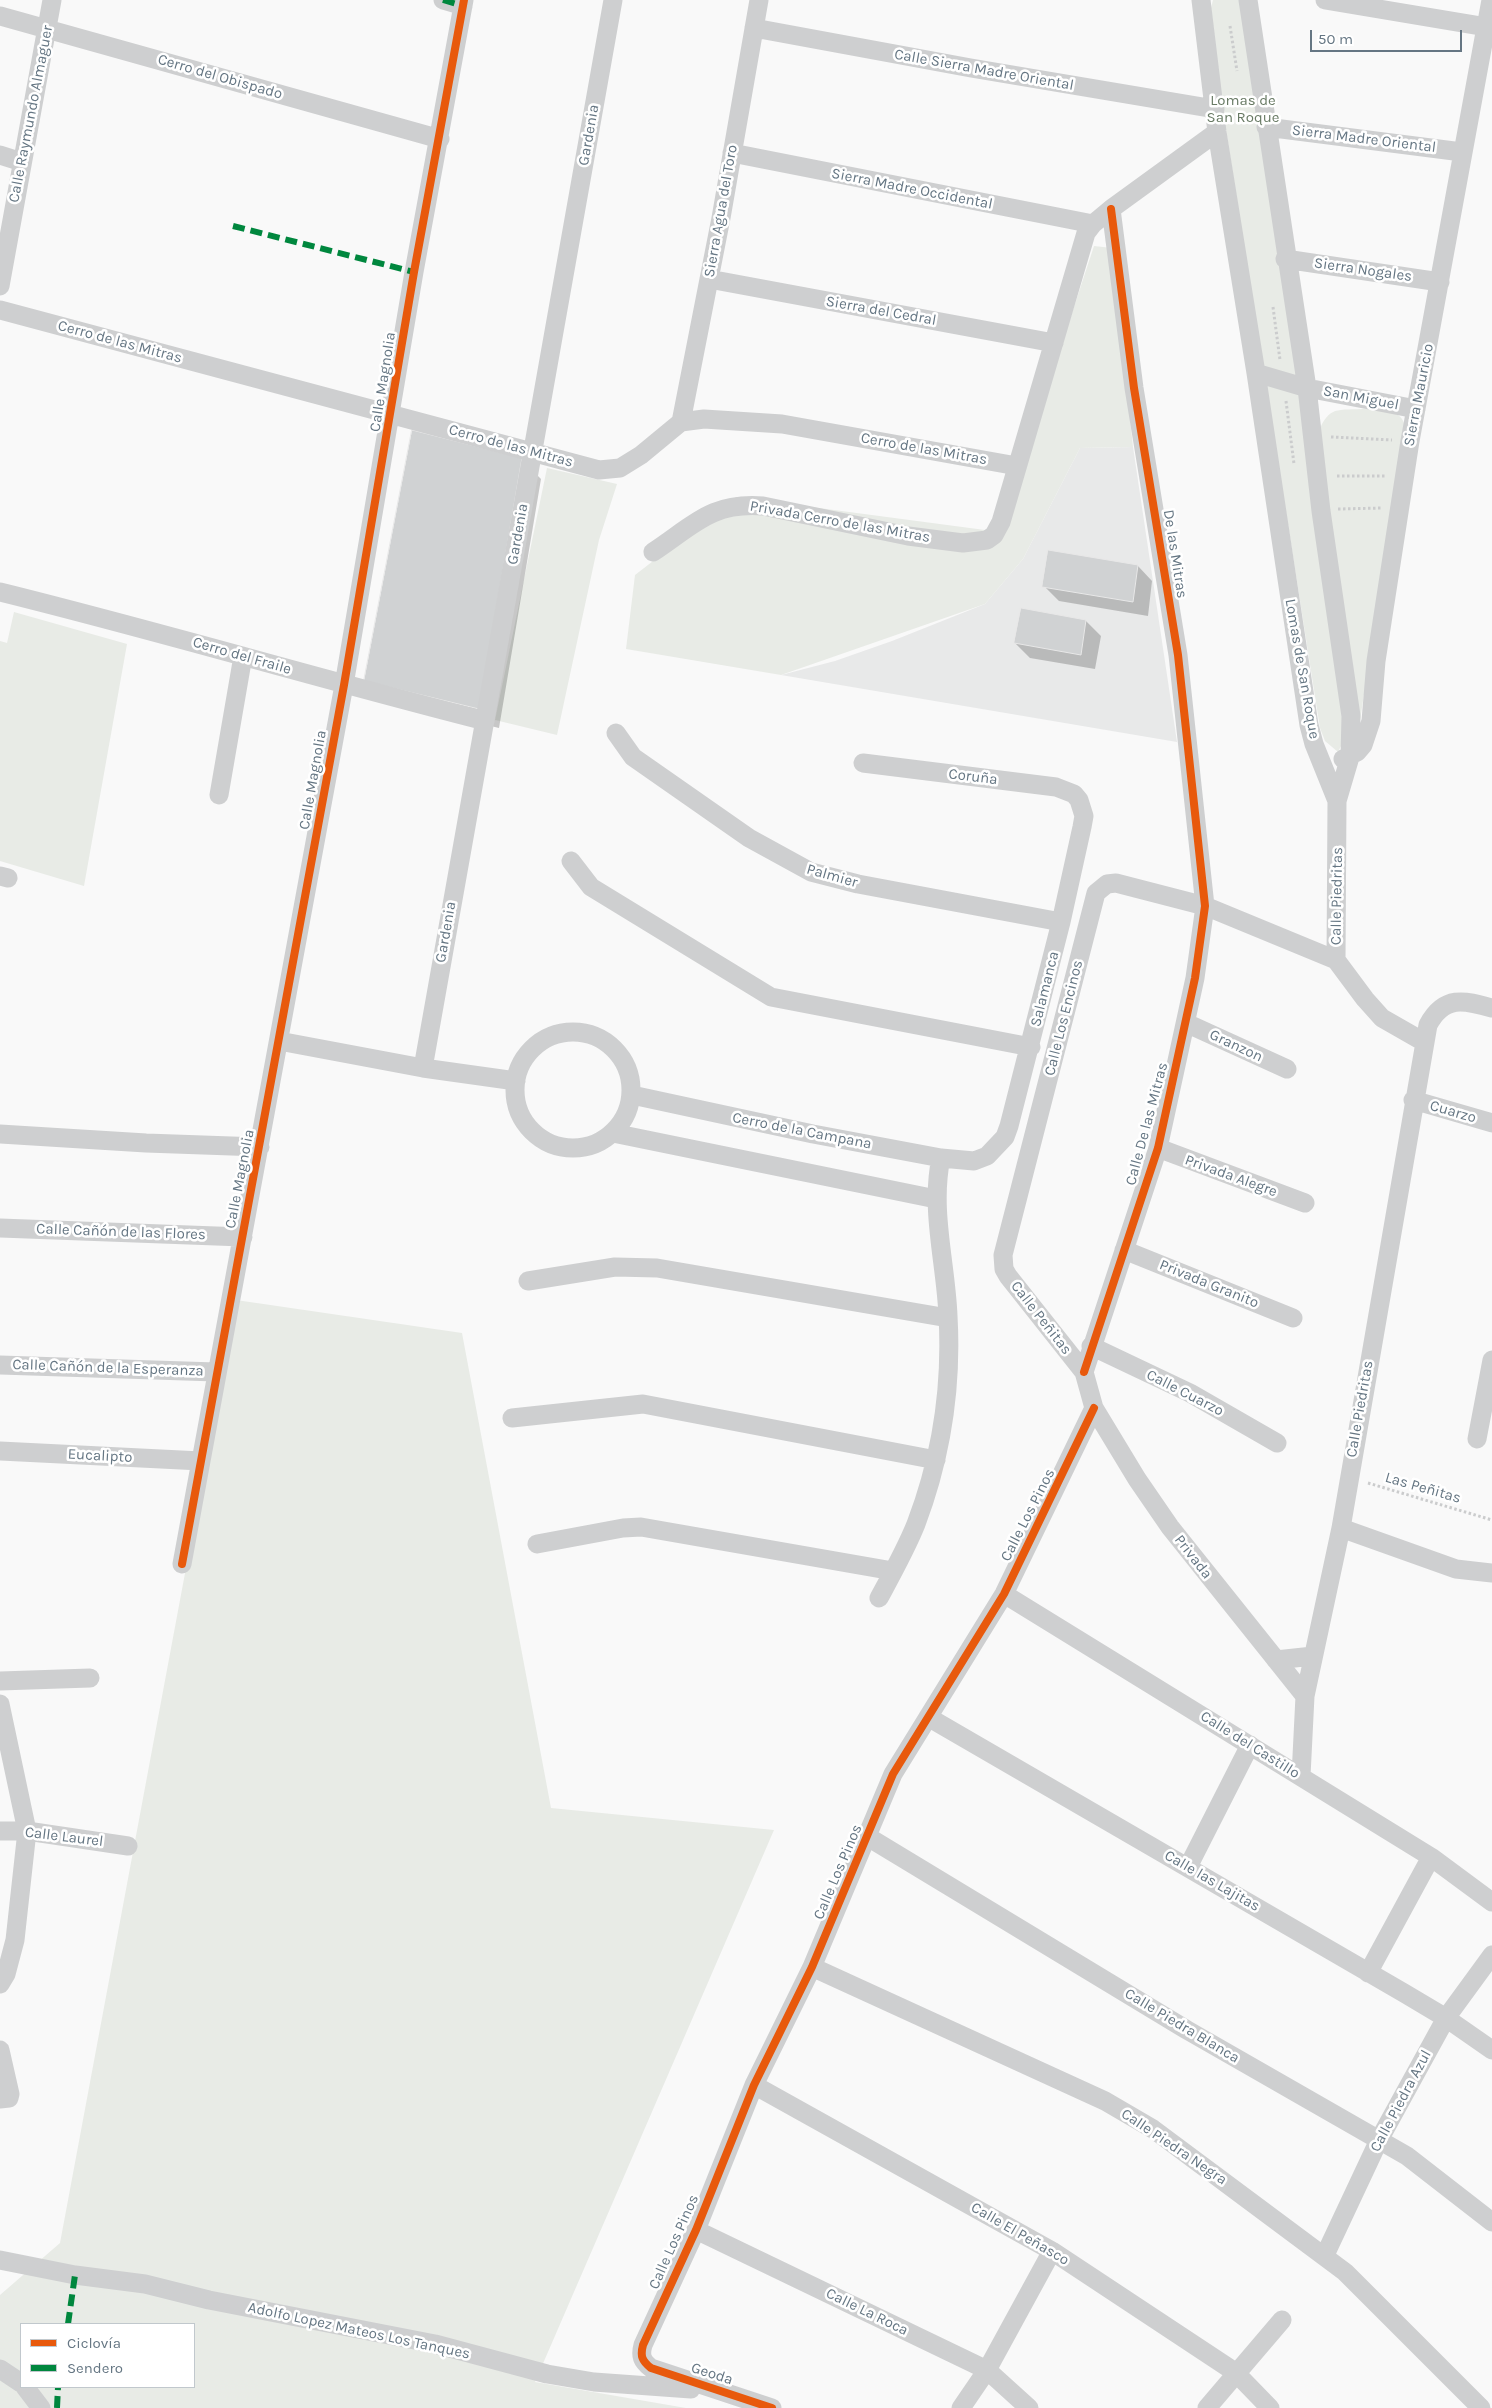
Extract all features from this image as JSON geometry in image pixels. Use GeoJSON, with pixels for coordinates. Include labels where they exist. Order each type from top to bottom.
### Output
{"type":"FeatureCollection","features":[{"type":"Feature","properties":{"kind":"street","name":"Calle Raymundo Almaguer"},"geometry":{"type":"LineString","coordinates":[[0,286],[52,0]]}},
{"type":"Feature","properties":{"kind":"street"},"geometry":{"type":"LineString","coordinates":[[443,0],[463,3]]}},
{"type":"Feature","properties":{"kind":"street","name":"Gardenia"},"geometry":{"type":"LineString","coordinates":[[423,1068],[613,0]]}},
{"type":"Feature","properties":{"kind":"street","name":"Sierra Agua del Toro"},"geometry":{"type":"LineString","coordinates":[[681,422],[686,407],[759,0]]}},
{"type":"Feature","properties":{"kind":"street","name":"Lomas de San Roque"},"geometry":{"type":"LineString","coordinates":[[1201,0],[1217,132],[1256,373],[1309,725],[1337,801]]}},
{"type":"Feature","properties":{"kind":"street"},"geometry":{"type":"LineString","coordinates":[[1248,0],[1307,388],[1321,511],[1351,716],[1350,757],[1337,801]]}},
{"type":"Feature","properties":{"kind":"street"},"geometry":{"type":"LineString","coordinates":[[1325,0],[1489,27]]}},
{"type":"Feature","properties":{"kind":"street","name":"Sierra Mauricio"},"geometry":{"type":"LineString","coordinates":[[1350,757],[1363,745],[1370,721],[1376,661],[1416,409],[1462,152],[1489,27],[1491,0]]}},
{"type":"Feature","properties":{"kind":"street","name":"Calle Magnolia"},"geometry":{"type":"LineString","coordinates":[[182,1564],[344,685],[392,413],[414,272],[440,139],[463,3]]}},
{"type":"Feature","properties":{"kind":"street","name":"Cerro del Obispado"},"geometry":{"type":"LineString","coordinates":[[0,16],[440,139]]}},
{"type":"Feature","properties":{"kind":"street","name":"Calle Sierra Madre Oriental"},"geometry":{"type":"LineString","coordinates":[[754,28],[971,68],[1215,109]]}},
{"type":"Feature","properties":{"kind":"street","name":"Sierra Madre Oriental"},"geometry":{"type":"LineString","coordinates":[[1266,127],[1462,152]]}},
{"type":"Feature","properties":{"kind":"street"},"geometry":{"type":"LineString","coordinates":[[1017,466],[1082,242],[1093,224],[1111,208],[1217,132]]}},
{"type":"Feature","properties":{"kind":"street","name":"Sierra Madre Occidental"},"geometry":{"type":"LineString","coordinates":[[732,153],[1093,224]]}},
{"type":"Feature","properties":{"kind":"street"},"geometry":{"type":"LineString","coordinates":[[0,155],[22,162]]}},
{"type":"Feature","properties":{"kind":"street","name":"De las Mitras"},"geometry":{"type":"LineString","coordinates":[[1111,208],[1134,388],[1178,655],[1205,906]]}},
{"type":"Feature","properties":{"kind":"street","name":"Sierra Nogales"},"geometry":{"type":"LineString","coordinates":[[1286,259],[1440,282]]}},
{"type":"Feature","properties":{"kind":"street","name":"Sierra del Cedral"},"geometry":{"type":"LineString","coordinates":[[709,279],[1054,343]]}},
{"type":"Feature","properties":{"kind":"street","name":"Cerro de las Mitras"},"geometry":{"type":"LineString","coordinates":[[0,310],[392,413],[599,470],[612,470],[632,462],[681,422],[704,419],[732,419],[782,424],[1017,466]]}},
{"type":"Feature","properties":{"kind":"street","name":"San Miguel"},"geometry":{"type":"LineString","coordinates":[[1256,373],[1307,388],[1416,409]]}},
{"type":"Feature","properties":{"kind":"street","name":"Privada Cerro de las Mitras"},"geometry":{"type":"LineString","coordinates":[[653,552],[714,510],[729,506],[763,506],[908,536],[963,543],[987,540],[994,535],[1001,522],[1017,466]]}},
{"type":"Feature","properties":{"kind":"street","name":"Cerro del Fraile"},"geometry":{"type":"LineString","coordinates":[[0,592],[97,616],[344,685],[485,721]]}},
{"type":"Feature","properties":{"kind":"street"},"geometry":{"type":"LineString","coordinates":[[219,795],[243,656]]}},
{"type":"Feature","properties":{"kind":"street","name":"Palmier"},"geometry":{"type":"LineString","coordinates":[[616,732],[633,757],[750,838],[811,872],[858,884],[1061,922]]}},
{"type":"Feature","properties":{"kind":"street"},"geometry":{"type":"LineString","coordinates":[[1324,767],[1350,757]]}},
{"type":"Feature","properties":{"kind":"street","name":"Coruña"},"geometry":{"type":"LineString","coordinates":[[863,764],[1056,787],[1074,794],[1079,800]]}},
{"type":"Feature","properties":{"kind":"street","name":"Salamanca"},"geometry":{"type":"LineString","coordinates":[[974,1161],[987,1156],[1005,1137],[1031,1046],[1082,827],[1083,808],[1079,800]]}},
{"type":"Feature","properties":{"kind":"street","name":"Calle Piedritas"},"geometry":{"type":"LineString","coordinates":[[1337,801],[1336,960],[1365,999],[1382,1018],[1424,1042]]}},
{"type":"Feature","properties":{"kind":"street"},"geometry":{"type":"LineString","coordinates":[[571,861],[591,887],[771,997],[1031,1046]]}},
{"type":"Feature","properties":{"kind":"street","name":"Calle Los Encinos"},"geometry":{"type":"LineString","coordinates":[[1003,1255],[1096,893],[1107,884],[1116,883],[1205,906],[1336,960]]}},
{"type":"Feature","properties":{"kind":"street","name":"Calle De las Mitras"},"geometry":{"type":"LineString","coordinates":[[1084,1372],[1091,1346],[1158,1148],[1201,950],[1205,906]]}},
{"type":"Feature","properties":{"kind":"street","name":"Calle Piedritas"},"geometry":{"type":"LineString","coordinates":[[1301,1776],[1305,1696],[1341,1528],[1413,1100],[1428,1025],[1439,1008],[1452,1002],[1470,1001],[1492,1008]]}},
{"type":"Feature","properties":{"kind":"street","name":"Granzon"},"geometry":{"type":"LineString","coordinates":[[1186,1023],[1287,1069]]}},
{"type":"Feature","properties":{"kind":"street"},"geometry":{"type":"LineString","coordinates":[[583,1033],[603,1040],[620,1055],[629,1074],[632,1095],[626,1116],[613,1133],[595,1144],[575,1148],[554,1145],[535,1134],[522,1118],[516,1098],[516,1081],[526,1057],[541,1042],[561,1034],[583,1033]]}},
{"type":"Feature","properties":{"kind":"street"},"geometry":{"type":"LineString","coordinates":[[279,1041],[423,1068],[516,1081]]}},
{"type":"Feature","properties":{"kind":"street","name":"Cerro de la Campana"},"geometry":{"type":"LineString","coordinates":[[632,1095],[813,1134],[941,1158],[974,1161]]}},
{"type":"Feature","properties":{"kind":"street","name":"Cuarzo"},"geometry":{"type":"LineString","coordinates":[[1413,1100],[1492,1124]]}},
{"type":"Feature","properties":{"kind":"street"},"geometry":{"type":"LineString","coordinates":[[613,1133],[936,1199]]}},
{"type":"Feature","properties":{"kind":"street"},"geometry":{"type":"LineString","coordinates":[[0,1134],[146,1144],[260,1148]]}},
{"type":"Feature","properties":{"kind":"street","name":"Privada Alegre"},"geometry":{"type":"LineString","coordinates":[[1158,1148],[1305,1203]]}},
{"type":"Feature","properties":{"kind":"street"},"geometry":{"type":"LineString","coordinates":[[879,1598],[915,1524],[936,1460],[948,1388],[948,1318],[936,1199],[941,1158]]}},
{"type":"Feature","properties":{"kind":"street","name":"Calle Cañón de las Flores"},"geometry":{"type":"LineString","coordinates":[[0,1228],[243,1237]]}},
{"type":"Feature","properties":{"kind":"street","name":"Privada Granito"},"geometry":{"type":"LineString","coordinates":[[1124,1250],[1293,1318]]}},
{"type":"Feature","properties":{"kind":"street","name":"Calle Peñitas"},"geometry":{"type":"LineString","coordinates":[[1003,1255],[1004,1269],[1008,1276],[1084,1372],[1094,1408]]}},
{"type":"Feature","properties":{"kind":"street"},"geometry":{"type":"LineString","coordinates":[[528,1282],[615,1267],[657,1268],[948,1318]]}},
{"type":"Feature","properties":{"kind":"street","name":"Calle Cuarzo"},"geometry":{"type":"LineString","coordinates":[[1091,1346],[1190,1393],[1277,1443]]}},
{"type":"Feature","properties":{"kind":"street"},"geometry":{"type":"LineString","coordinates":[[1477,1439],[1492,1360]]}},
{"type":"Feature","properties":{"kind":"street","name":"Calle Cañón de la Esperanza"},"geometry":{"type":"LineString","coordinates":[[0,1365],[216,1372]]}},
{"type":"Feature","properties":{"kind":"street"},"geometry":{"type":"LineString","coordinates":[[512,1418],[643,1404],[936,1460]]}},
{"type":"Feature","properties":{"kind":"street","name":"Calle Los Pinos"},"geometry":{"type":"LineString","coordinates":[[644,2362],[641,2353],[643,2345],[696,2230],[754,2085],[812,1967],[893,1774],[1004,1594],[1094,1408]]}},
{"type":"Feature","properties":{"kind":"street","name":"Privada"},"geometry":{"type":"LineString","coordinates":[[1094,1408],[1137,1479],[1170,1528],[1305,1696]]}},
{"type":"Feature","properties":{"kind":"street","name":"Eucalipto"},"geometry":{"type":"LineString","coordinates":[[0,1451],[201,1461]]}},
{"type":"Feature","properties":{"kind":"street"},"geometry":{"type":"LineString","coordinates":[[537,1544],[623,1528],[641,1527],[893,1571]]}},
{"type":"Feature","properties":{"kind":"street"},"geometry":{"type":"LineString","coordinates":[[1341,1528],[1456,1568],[1492,1573]]}},
{"type":"Feature","properties":{"kind":"street","name":"Calle del Castillo"},"geometry":{"type":"LineString","coordinates":[[1004,1594],[1431,1857],[1492,1902]]}},
{"type":"Feature","properties":{"kind":"street"},"geometry":{"type":"LineString","coordinates":[[1276,1660],[1313,1656]]}},
{"type":"Feature","properties":{"kind":"street"},"geometry":{"type":"LineString","coordinates":[[0,1681],[90,1678]]}},
{"type":"Feature","properties":{"kind":"street"},"geometry":{"type":"LineString","coordinates":[[0,1704],[27,1831],[15,1940],[6,1974],[0,1984]]}},
{"type":"Feature","properties":{"kind":"street","name":"Calle las Lajitas"},"geometry":{"type":"LineString","coordinates":[[928,1717],[1446,2018],[1492,2050]]}},
{"type":"Feature","properties":{"kind":"street"},"geometry":{"type":"LineString","coordinates":[[1188,1867],[1250,1744]]}},
{"type":"Feature","properties":{"kind":"street","name":"Calle Laurel"},"geometry":{"type":"LineString","coordinates":[[0,1831],[27,1831],[128,1846]]}},
{"type":"Feature","properties":{"kind":"street","name":"Calle Piedra Blanca"},"geometry":{"type":"LineString","coordinates":[[868,1837],[1187,2030],[1407,2156],[1492,2222]]}},
{"type":"Feature","properties":{"kind":"street"},"geometry":{"type":"LineString","coordinates":[[1368,1973],[1431,1857]]}},
{"type":"Feature","properties":{"kind":"street","name":"Calle Piedra Azul"},"geometry":{"type":"LineString","coordinates":[[1325,2255],[1379,2140],[1446,2018],[1492,1955]]}},
{"type":"Feature","properties":{"kind":"street","name":"Calle Piedra Negra"},"geometry":{"type":"LineString","coordinates":[[812,1967],[1106,2101],[1153,2129],[1325,2255],[1345,2272],[1481,2408]]}},
{"type":"Feature","properties":{"kind":"street"},"geometry":{"type":"LineString","coordinates":[[0,2050],[5,2094]]}},
{"type":"Feature","properties":{"kind":"street","name":"Calle El Peñasco"},"geometry":{"type":"LineString","coordinates":[[754,2085],[1052,2251],[1235,2372],[1270,2408]]}},
{"type":"Feature","properties":{"kind":"street","name":"Calle La Roca"},"geometry":{"type":"LineString","coordinates":[[696,2230],[987,2370],[1029,2408]]}},
{"type":"Feature","properties":{"kind":"street"},"geometry":{"type":"LineString","coordinates":[[961,2408],[987,2370],[1052,2251]]}},
{"type":"Feature","properties":{"kind":"street","name":"Adolfo Lopez Mateos Los Tanques"},"geometry":{"type":"LineString","coordinates":[[0,2260],[75,2275],[146,2284],[209,2300],[435,2344],[547,2374],[594,2382],[719,2391]]}},
{"type":"Feature","properties":{"kind":"street"},"geometry":{"type":"LineString","coordinates":[[1207,2408],[1235,2372],[1282,2320]]}},
{"type":"Feature","properties":{"kind":"street","name":"Geoda"},"geometry":{"type":"LineString","coordinates":[[644,2362],[651,2368],[772,2408]]}},
{"type":"Feature","properties":{"kind":"street"},"geometry":{"type":"LineString","coordinates":[[0,2369],[20,2383]]}},
{"type":"Feature","properties":{"kind":"street"},"geometry":{"type":"LineString","coordinates":[[26,2388],[42,2408]]}},
{"type":"Feature","properties":{"kind":"path"},"geometry":{"type":"LineString","coordinates":[[1325,437],[1397,440]]}},
{"type":"Feature","properties":{"kind":"path"},"geometry":{"type":"LineString","coordinates":[[1331,476],[1389,476]]}},
{"type":"Feature","properties":{"kind":"path"},"geometry":{"type":"LineString","coordinates":[[1335,509],[1383,508]]}},
{"type":"Feature","properties":{"kind":"shaded area"},"geometry":{"type":"Polygon","coordinates":[[[1133,447],[1177,742],[781,675],[835,661],[892,641],[985,604],[1023,559],[1080,448],[1133,447]]]}},
{"type":"Feature","properties":{"kind":"green space","name":"Lomas de San Roque"},"geometry":{"type":"Polygon","coordinates":[[[1213,0],[1248,0],[1345,738],[1338,752],[1325,741],[1320,728],[1224,117],[1211,8],[1213,0]]]}},
{"type":"Feature","properties":{"kind":"green space"},"geometry":{"type":"Polygon","coordinates":[[[1094,246],[1112,248],[1133,447],[1080,448],[1023,559],[985,604],[781,675],[626,649],[635,575],[736,497],[1000,532],[1094,246]]]}},
{"type":"Feature","properties":{"kind":"green space"},"geometry":{"type":"Polygon","coordinates":[[[1374,409],[1392,412],[1401,418],[1406,432],[1406,442],[1392,509],[1357,740],[1316,437],[1324,420],[1333,412],[1338,410],[1374,409]]]}},
{"type":"Feature","properties":{"kind":"green space"},"geometry":{"type":"Polygon","coordinates":[[[547,468],[617,484],[599,540],[557,735],[495,720],[547,468]]]}},
{"type":"Feature","properties":{"kind":"green space"},"geometry":{"type":"Polygon","coordinates":[[[14,612],[127,644],[84,886],[0,861],[0,641],[7,643],[14,612]]]}},
{"type":"Feature","properties":{"kind":"green space"},"geometry":{"type":"Polygon","coordinates":[[[236,1300],[462,1333],[551,1808],[774,1830],[535,2382],[686,2408],[0,2408],[0,2295],[60,2243],[236,1300]]]}},
{"type":"Feature","properties":{"kind":"building"},"geometry":{"type":"Polygon","coordinates":[[[412,430],[522,458],[479,709],[364,681],[412,430]]]}},
{"type":"Feature","properties":{"kind":"building"},"geometry":{"type":"Polygon","coordinates":[[[1048,550],[1138,565],[1133,602],[1042,587],[1048,550]]]}},
{"type":"Feature","properties":{"kind":"building"},"geometry":{"type":"Polygon","coordinates":[[[1021,608],[1086,620],[1081,655],[1014,643],[1021,608]]]}},
{"type":"Feature","properties":{"kind":"marked path"},"geometry":{"type":"LineString","coordinates":[[443,0],[463,6]]}},
{"type":"Feature","properties":{"kind":"marked path"},"geometry":{"type":"LineString","coordinates":[[233,226],[414,272]]}},
{"type":"Feature","properties":{"kind":"marked path"},"geometry":{"type":"LineString","coordinates":[[68,2323],[75,2275]]}},
{"type":"Feature","properties":{"kind":"marked path"},"geometry":{"type":"LineString","coordinates":[[57,2408],[58,2388]]}},
{"type":"Feature","properties":{"kind":"cycle path"},"geometry":{"type":"LineString","coordinates":[[182,1564],[344,685],[414,272],[464,0]]}},
{"type":"Feature","properties":{"kind":"cycle path"},"geometry":{"type":"LineString","coordinates":[[1084,1372],[1158,1148],[1195,978],[1205,906],[1178,655],[1134,388],[1111,209]]}},
{"type":"Feature","properties":{"kind":"cycle path"},"geometry":{"type":"LineString","coordinates":[[772,2408],[651,2368],[642,2358],[643,2345],[696,2230],[754,2085],[812,1967],[893,1774],[1004,1594],[1094,1408]]}}]}
